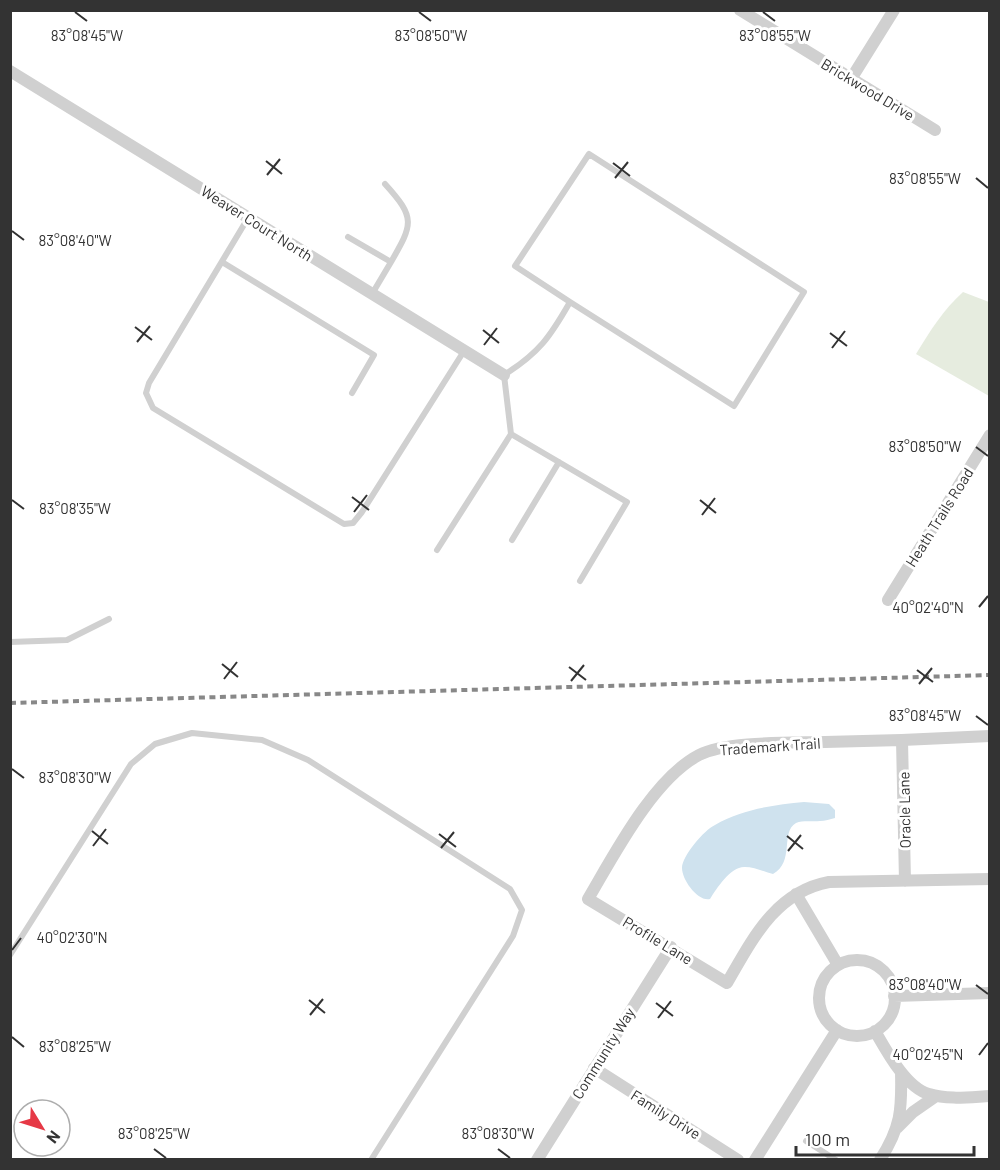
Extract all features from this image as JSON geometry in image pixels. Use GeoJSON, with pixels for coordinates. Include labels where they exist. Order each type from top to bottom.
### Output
{"type":"FeatureCollection","features":[{"type":"Feature","properties":{"kind":"street","name":"Brickwood Drive"},"geometry":{"type":"LineString","coordinates":[[740,10],[935,130]]}},
{"type":"Feature","properties":{"kind":"street"},"geometry":{"type":"LineString","coordinates":[[851,79],[894,10]]}},
{"type":"Feature","properties":{"kind":"street","name":"Weaver Court North"},"geometry":{"type":"LineString","coordinates":[[10,71],[504,375]]}},
{"type":"Feature","properties":{"kind":"street","name":"Heath Trails Road"},"geometry":{"type":"LineString","coordinates":[[888,600],[990,435]]}},
{"type":"Feature","properties":{"kind":"street","name":"Trademark Trail"},"geometry":{"type":"LineString","coordinates":[[588,899],[627,833],[654,797],[684,764],[699,755],[718,748],[780,743],[990,736]]}},
{"type":"Feature","properties":{"kind":"street","name":"Oracle Lane"},"geometry":{"type":"LineString","coordinates":[[902,740],[905,881]]}},
{"type":"Feature","properties":{"kind":"street"},"geometry":{"type":"LineString","coordinates":[[838,965],[796,894],[813,885],[829,882],[990,879]]}},
{"type":"Feature","properties":{"kind":"street","name":"Profile Lane"},"geometry":{"type":"LineString","coordinates":[[588,899],[727,983],[765,921],[796,894]]}},
{"type":"Feature","properties":{"kind":"street","name":"Community Way"},"geometry":{"type":"LineString","coordinates":[[537,1160],[670,947]]}},
{"type":"Feature","properties":{"kind":"street"},"geometry":{"type":"LineString","coordinates":[[851,960],[865,960],[884,970],[891,982],[894,996],[890,1016],[881,1027],[863,1035],[849,1035],[837,1030],[825,1018],[820,1007],[819,994],[824,978],[838,965],[851,960]]}},
{"type":"Feature","properties":{"kind":"street"},"geometry":{"type":"LineString","coordinates":[[894,996],[990,993]]}},
{"type":"Feature","properties":{"kind":"street"},"geometry":{"type":"LineString","coordinates":[[755,1160],[837,1030]]}},
{"type":"Feature","properties":{"kind":"street"},"geometry":{"type":"LineString","coordinates":[[875,1031],[901,1072],[926,1093],[936,1096],[990,1096]]}},
{"type":"Feature","properties":{"kind":"street","name":"Family Drive"},"geometry":{"type":"LineString","coordinates":[[594,1068],[738,1160]]}},
{"type":"Feature","properties":{"kind":"street"},"geometry":{"type":"LineString","coordinates":[[880,1160],[894,1138],[900,1119],[901,1072]]}},
{"type":"Feature","properties":{"kind":"street"},"geometry":{"type":"LineString","coordinates":[[897,1129],[913,1112],[936,1096]]}},
{"type":"Feature","properties":{"kind":"lane"},"geometry":{"type":"LineString","coordinates":[[589,154],[804,292],[734,406],[570,302],[515,266],[589,154]]}},
{"type":"Feature","properties":{"kind":"lane"},"geometry":{"type":"LineString","coordinates":[[372,294],[405,238],[410,217],[401,201],[385,184]]}},
{"type":"Feature","properties":{"kind":"lane"},"geometry":{"type":"LineString","coordinates":[[248,218],[149,382],[146,393],[153,408],[344,524],[353,523],[464,351]]}},
{"type":"Feature","properties":{"kind":"lane"},"geometry":{"type":"LineString","coordinates":[[348,237],[391,262]]}},
{"type":"Feature","properties":{"kind":"lane"},"geometry":{"type":"LineString","coordinates":[[222,262],[374,355],[352,393]]}},
{"type":"Feature","properties":{"kind":"lane"},"geometry":{"type":"LineString","coordinates":[[437,550],[511,434],[504,375],[526,361],[550,336],[570,302]]}},
{"type":"Feature","properties":{"kind":"lane"},"geometry":{"type":"LineString","coordinates":[[511,434],[627,502],[580,581]]}},
{"type":"Feature","properties":{"kind":"lane"},"geometry":{"type":"LineString","coordinates":[[512,540],[559,462]]}},
{"type":"Feature","properties":{"kind":"lane"},"geometry":{"type":"LineString","coordinates":[[10,642],[67,640],[109,619]]}},
{"type":"Feature","properties":{"kind":"lane"},"geometry":{"type":"LineString","coordinates":[[10,955],[131,764],[155,744],[192,733],[262,740],[308,760],[510,889],[522,910],[513,936],[370,1160]]}},
{"type":"Feature","properties":{"kind":"lane"},"geometry":{"type":"LineString","coordinates":[[806,1141],[836,1160]]}},
{"type":"Feature","properties":{"kind":"shaded area"},"geometry":{"type":"Polygon","coordinates":[[[963,292],[989,302],[989,396],[916,354],[943,313],[963,292]]]}},
{"type":"Feature","properties":{"kind":"water"},"geometry":{"type":"Polygon","coordinates":[[[804,802],[829,804],[835,810],[835,818],[796,823],[791,827],[786,855],[780,869],[773,874],[745,867],[735,870],[725,878],[710,899],[701,897],[691,889],[683,873],[683,863],[694,844],[710,828],[747,811],[804,802]]]}},
{"type":"Feature","properties":{"kind":"railway"},"geometry":{"type":"LineString","coordinates":[[10,703],[990,675]]}}]}
